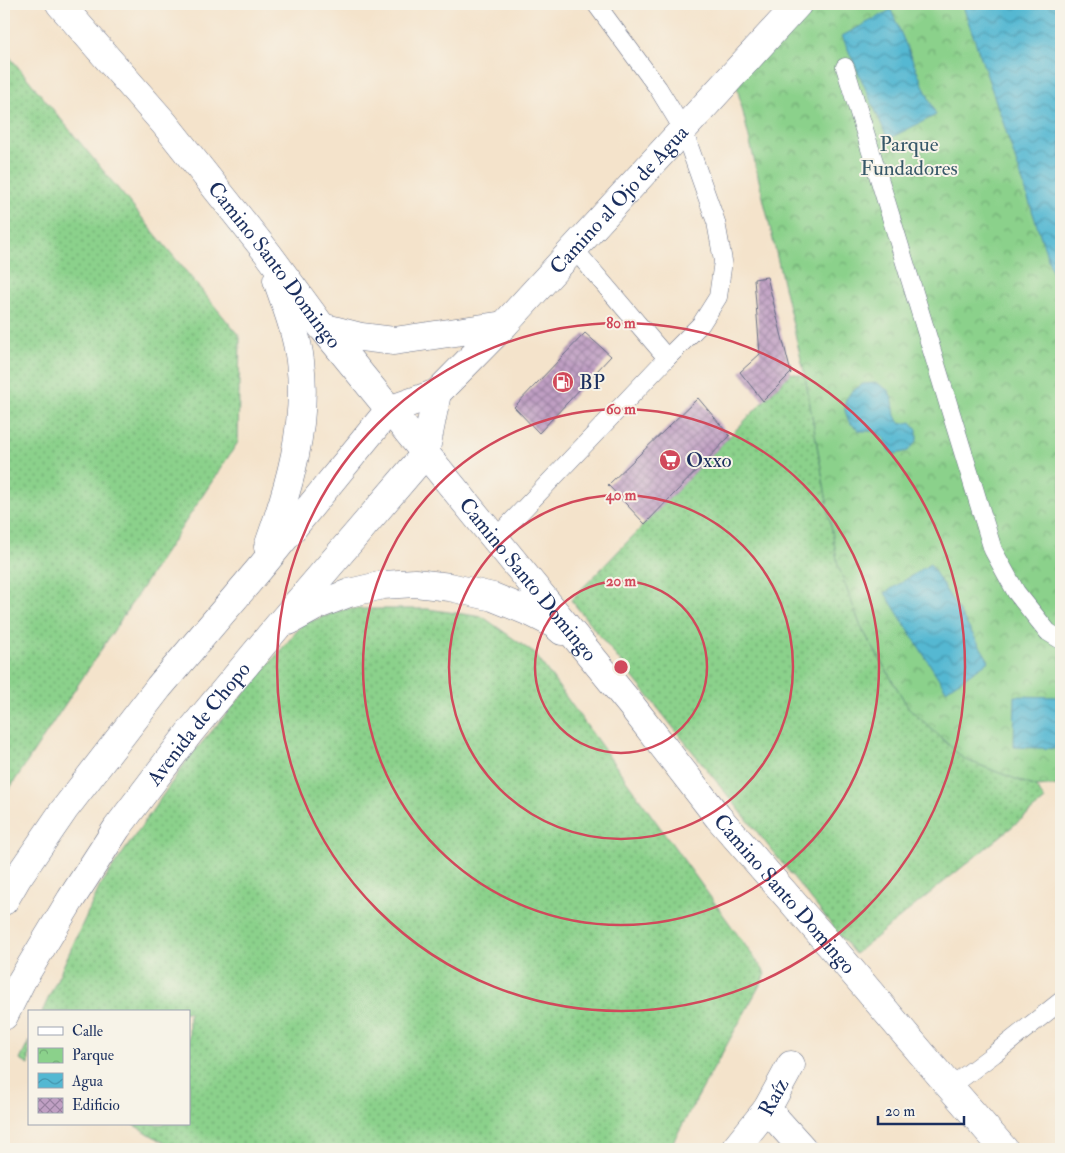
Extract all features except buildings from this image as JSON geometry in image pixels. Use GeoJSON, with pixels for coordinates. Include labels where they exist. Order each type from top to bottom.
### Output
{"type":"FeatureCollection","features":[{"type":"Feature","properties":{"kind":"street","name":"Camino Santo Domingo"},"geometry":{"type":"LineString","coordinates":[[60,4],[164,123],[269,255],[322,327],[631,705],[718,817],[1004,1149]]}},
{"type":"Feature","properties":{"kind":"street","name":"Camino al Ojo de Agua"},"geometry":{"type":"LineString","coordinates":[[389,410],[437,392],[504,325],[798,4]]}},
{"type":"Feature","properties":{"kind":"street"},"geometry":{"type":"LineString","coordinates":[[262,566],[283,506],[297,448],[303,392],[300,359],[290,318],[269,255]]}},
{"type":"Feature","properties":{"kind":"street"},"geometry":{"type":"LineString","coordinates":[[322,327],[361,337],[394,341],[504,325]]}},
{"type":"Feature","properties":{"kind":"street"},"geometry":{"type":"LineString","coordinates":[[425,454],[437,392]]}},
{"type":"Feature","properties":{"kind":"street"},"geometry":{"type":"LineString","coordinates":[[4,901],[18,877],[64,810],[160,687],[262,566],[389,410]]}},
{"type":"Feature","properties":{"kind":"street","name":"Avenida de Chopo"},"geometry":{"type":"LineString","coordinates":[[4,1016],[32,964],[117,828],[190,732],[425,454]]}},
{"type":"Feature","properties":{"kind":"street"},"geometry":{"type":"LineString","coordinates":[[277,627],[318,605],[349,593],[383,585],[415,583],[450,587],[493,597],[554,624],[584,647]]}},
{"type":"Feature","properties":{"kind":"street","name":"Raíz"},"geometry":{"type":"LineString","coordinates":[[735,1149],[767,1108],[791,1065]]}},
{"type":"Feature","properties":{"kind":"street"},"geometry":{"type":"LineString","coordinates":[[767,1108],[803,1149]]}},
{"type":"Feature","properties":{"kind":"lane"},"geometry":{"type":"LineString","coordinates":[[495,539],[701,324],[718,297],[723,261],[716,222],[683,129],[658,88],[596,4]]}},
{"type":"Feature","properties":{"kind":"lane"},"geometry":{"type":"LineString","coordinates":[[845,67],[993,550],[1016,592],[1048,632],[1061,640]]}},
{"type":"Feature","properties":{"kind":"lane"},"geometry":{"type":"LineString","coordinates":[[574,249],[668,358]]}},
{"type":"Feature","properties":{"kind":"lane"},"geometry":{"type":"LineString","coordinates":[[950,1087],[1061,1001]]}},
{"type":"Feature","properties":{"kind":"green space","name":"Parque Fundadores"},"geometry":{"type":"Polygon","coordinates":[[[795,4],[1061,4],[1061,785],[1036,787],[964,759],[908,707],[861,627],[838,565],[805,376],[734,74],[795,4]]]}},
{"type":"Feature","properties":{"kind":"green space"},"geometry":{"type":"Polygon","coordinates":[[[4,50],[240,337],[238,442],[4,797],[4,50]]]}},
{"type":"Feature","properties":{"kind":"green space"},"geometry":{"type":"Polygon","coordinates":[[[791,373],[805,376],[838,565],[861,627],[908,707],[964,759],[1036,787],[1045,800],[855,954],[571,600],[791,373]]]}},
{"type":"Feature","properties":{"kind":"green space"},"geometry":{"type":"Polygon","coordinates":[[[345,609],[428,609],[483,617],[535,654],[766,974],[669,1149],[175,1149],[135,1126],[190,1126],[190,1010],[43,1010],[100,886],[188,759],[303,624],[345,609]]]}},
{"type":"Feature","properties":{"kind":"green space"},"geometry":{"type":"Polygon","coordinates":[[[28,1043],[28,1064],[20,1060],[28,1043]]]}},
{"type":"Feature","properties":{"kind":"water"},"geometry":{"type":"Polygon","coordinates":[[[963,4],[1061,4],[1061,331],[1054,277],[963,4]]]}},
{"type":"Feature","properties":{"kind":"water"},"geometry":{"type":"Polygon","coordinates":[[[891,10],[936,115],[888,139],[842,36],[891,10]]]}},
{"type":"Feature","properties":{"kind":"water"},"geometry":{"type":"Polygon","coordinates":[[[877,383],[889,391],[895,416],[901,424],[911,422],[917,429],[917,441],[908,451],[895,454],[889,451],[884,438],[875,431],[860,431],[849,422],[845,411],[845,401],[851,392],[863,384],[877,383]]]}},
{"type":"Feature","properties":{"kind":"water"},"geometry":{"type":"Polygon","coordinates":[[[930,564],[989,661],[946,690],[885,593],[930,564]]]}},
{"type":"Feature","properties":{"kind":"water"},"geometry":{"type":"Polygon","coordinates":[[[1015,696],[1061,697],[1061,749],[1014,747],[1015,696]]]}},
{"type":"Feature","properties":{"kind":"place","name":"BP"},"geometry":{"type":"Point","coordinates":[563,382]}},
{"type":"Feature","properties":{"kind":"place","name":"Oxxo"},"geometry":{"type":"Point","coordinates":[670,460]}}]}
